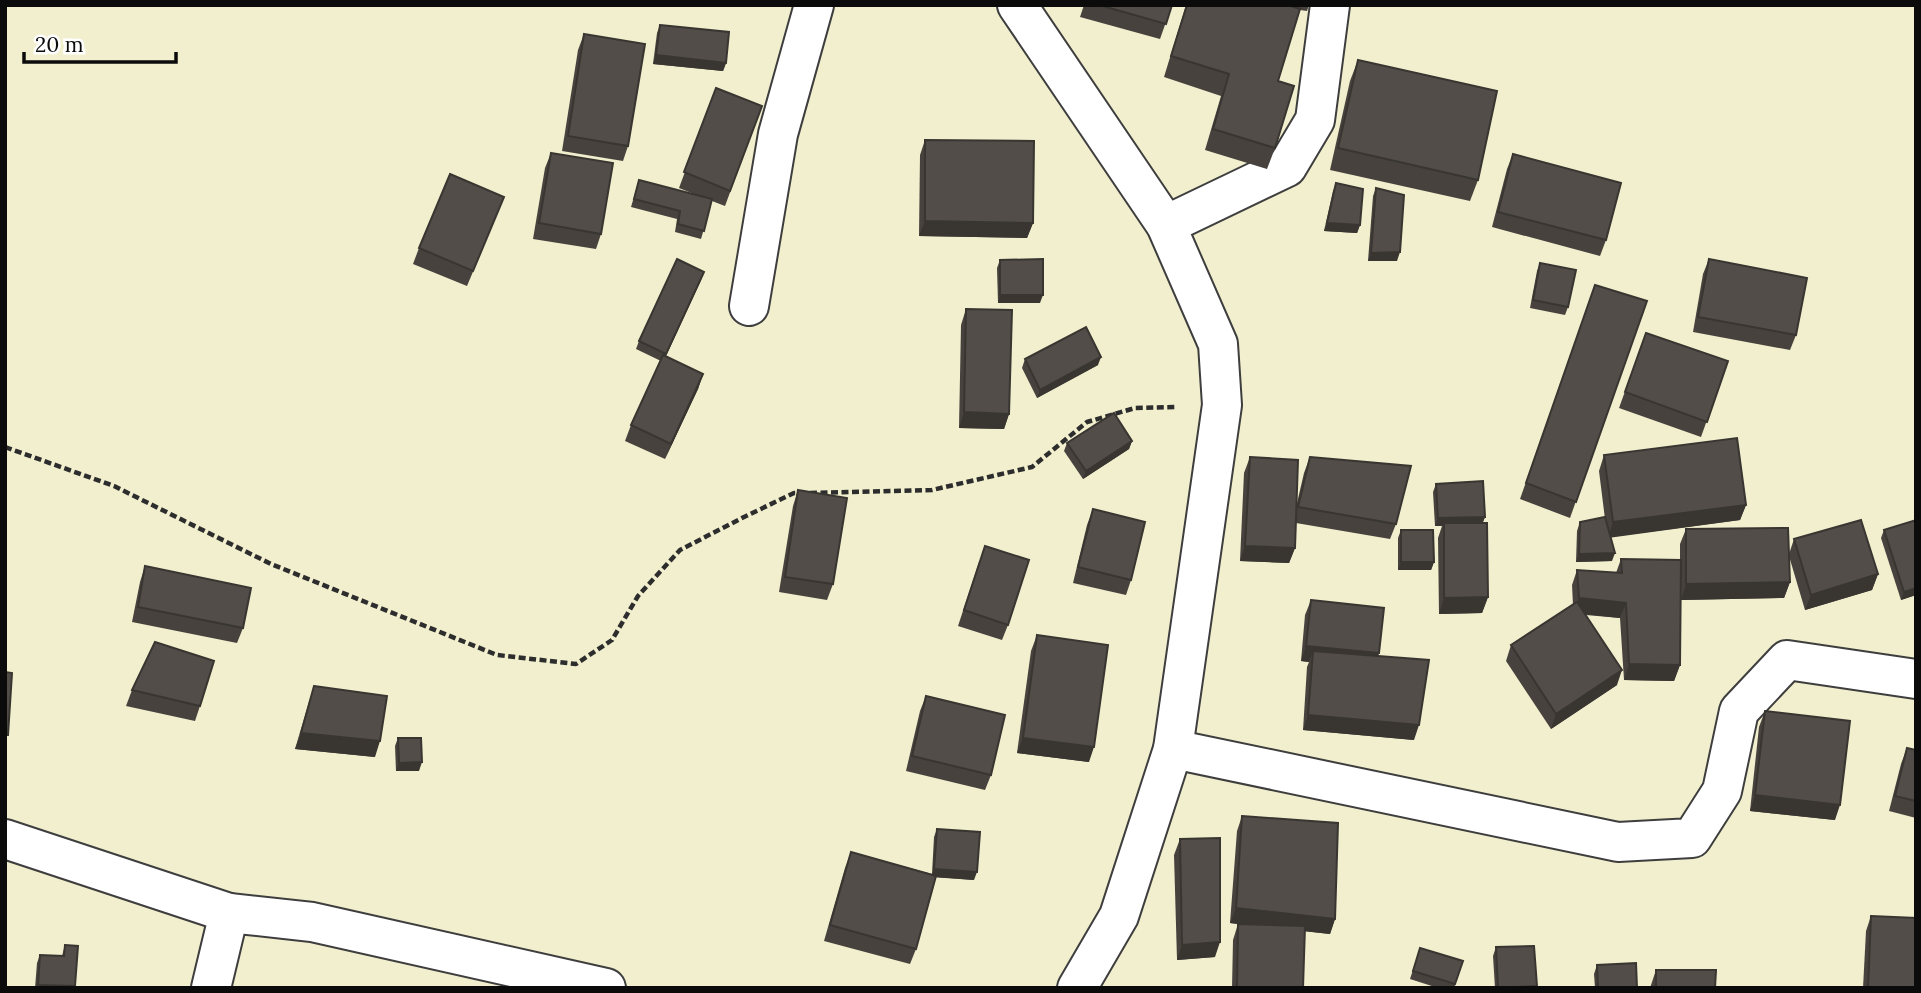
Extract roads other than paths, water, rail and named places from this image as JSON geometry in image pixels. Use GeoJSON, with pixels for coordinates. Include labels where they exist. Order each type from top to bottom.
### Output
{"type":"FeatureCollection","features":[{"type":"Feature","properties":{"kind":"street"},"geometry":{"type":"LineString","coordinates":[[749,306],[778,134],[814,5]]}},
{"type":"Feature","properties":{"kind":"street"},"geometry":{"type":"LineString","coordinates":[[1017,5],[1166,225],[1218,344],[1222,405],[1173,749],[1119,916],[1077,988]]}},
{"type":"Feature","properties":{"kind":"street"},"geometry":{"type":"LineString","coordinates":[[1166,225],[1287,166],[1315,120],[1330,5]]}},
{"type":"Feature","properties":{"kind":"street"},"geometry":{"type":"LineString","coordinates":[[1173,749],[1618,842],[1692,838],[1722,790],[1739,711],[1787,660],[1916,678]]}},
{"type":"Feature","properties":{"kind":"street"},"geometry":{"type":"LineString","coordinates":[[5,839],[229,913],[312,922],[606,988]]}},
{"type":"Feature","properties":{"kind":"street"},"geometry":{"type":"LineString","coordinates":[[212,987],[229,913]]}}]}
